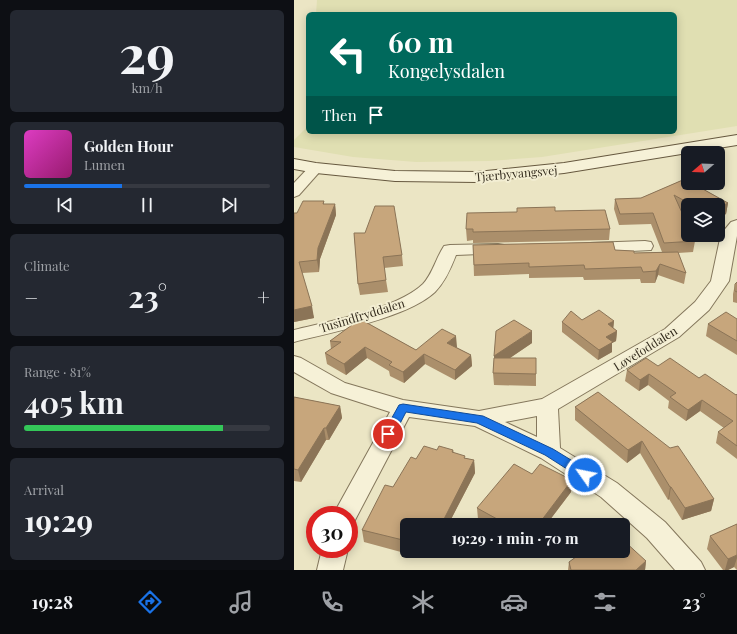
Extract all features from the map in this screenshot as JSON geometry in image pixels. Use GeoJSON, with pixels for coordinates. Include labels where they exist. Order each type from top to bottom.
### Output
{"type":"FeatureCollection","features":[{"type":"Feature","properties":{"kind":"street","name":"Tjærbyvangsvej"},"geometry":{"type":"LineString","coordinates":[[294,164],[316,168],[395,176],[478,177],[564,168],[737,140]]}},
{"type":"Feature","properties":{"kind":"street"},"geometry":{"type":"LineString","coordinates":[[294,192],[316,168]]}},
{"type":"Feature","properties":{"kind":"street","name":"Løvefoddalen"},"geometry":{"type":"LineString","coordinates":[[479,419],[548,406],[672,333],[702,306],[720,281],[729,234],[737,225]]}},
{"type":"Feature","properties":{"kind":"street"},"geometry":{"type":"LineString","coordinates":[[575,248],[645,246]]}},
{"type":"Feature","properties":{"kind":"street","name":"Tusindfryddalen"},"geometry":{"type":"LineString","coordinates":[[294,336],[379,313],[406,303],[428,288],[442,270],[450,250],[512,249]]}},
{"type":"Feature","properties":{"kind":"street"},"geometry":{"type":"LineString","coordinates":[[294,363],[338,388],[403,408],[479,419],[549,452],[609,490],[656,530],[692,570]]}},
{"type":"Feature","properties":{"kind":"street"},"geometry":{"type":"LineString","coordinates":[[548,406],[549,452]]}},
{"type":"Feature","properties":{"kind":"street"},"geometry":{"type":"LineString","coordinates":[[349,506],[403,408]]}},
{"type":"Feature","properties":{"kind":"street"},"geometry":{"type":"LineString","coordinates":[[330,570],[333,558]]}},
{"type":"Feature","properties":{"kind":"green space"},"geometry":{"type":"Polygon","coordinates":[[[317,0],[737,0],[737,126],[542,157],[489,161],[416,162],[353,157],[294,147],[294,140],[306,128],[306,134],[677,134],[677,12],[316,12],[317,0]]]}},
{"type":"Feature","properties":{"kind":"building"},"geometry":{"type":"Polygon","coordinates":[[[681,181],[681,190],[705,190],[719,198],[681,199],[674,195],[681,210],[681,242],[664,243],[653,213],[620,214],[615,199],[641,198],[681,181]]]}},
{"type":"Feature","properties":{"kind":"building"},"geometry":{"type":"Polygon","coordinates":[[[303,201],[324,201],[323,204],[335,204],[318,248],[317,260],[299,262],[312,306],[294,310],[294,213],[297,213],[303,201]]]}},
{"type":"Feature","properties":{"kind":"building"},"geometry":{"type":"Polygon","coordinates":[[[375,206],[394,206],[402,255],[383,257],[386,280],[358,284],[354,233],[365,233],[375,206]]]}},
{"type":"Feature","properties":{"kind":"building"},"geometry":{"type":"Polygon","coordinates":[[[555,207],[555,211],[605,210],[610,229],[473,232],[473,229],[466,229],[467,213],[517,212],[517,208],[555,207]]]}},
{"type":"Feature","properties":{"kind":"building"},"geometry":{"type":"Polygon","coordinates":[[[613,242],[615,250],[634,251],[634,253],[678,252],[686,273],[660,264],[656,271],[643,272],[641,267],[585,269],[584,265],[529,267],[529,263],[474,265],[473,245],[613,242]]]}},
{"type":"Feature","properties":{"kind":"building"},"geometry":{"type":"Polygon","coordinates":[[[737,282],[737,292],[735,291],[735,284],[737,282]]]}},
{"type":"Feature","properties":{"kind":"building"},"geometry":{"type":"Polygon","coordinates":[[[599,310],[614,321],[608,324],[617,331],[606,337],[613,342],[599,350],[562,322],[571,311],[582,320],[599,310]]]}},
{"type":"Feature","properties":{"kind":"building"},"geometry":{"type":"Polygon","coordinates":[[[726,312],[737,319],[737,341],[708,324],[726,312]]]}},
{"type":"Feature","properties":{"kind":"building"},"geometry":{"type":"Polygon","coordinates":[[[360,319],[416,350],[442,329],[456,336],[447,343],[471,355],[455,370],[424,354],[403,372],[389,365],[392,362],[365,347],[344,364],[325,353],[341,342],[330,341],[360,319]]]}},
{"type":"Feature","properties":{"kind":"building"},"geometry":{"type":"Polygon","coordinates":[[[514,320],[532,331],[494,356],[496,331],[514,320]]]}},
{"type":"Feature","properties":{"kind":"building"},"geometry":{"type":"Polygon","coordinates":[[[494,358],[536,358],[536,374],[493,373],[494,358]]]}},
{"type":"Feature","properties":{"kind":"building"},"geometry":{"type":"Polygon","coordinates":[[[646,358],[658,366],[670,358],[699,378],[705,374],[736,395],[737,394],[737,446],[718,432],[733,421],[702,400],[688,410],[670,397],[676,393],[649,374],[640,380],[627,370],[646,358]]]}},
{"type":"Feature","properties":{"kind":"building"},"geometry":{"type":"Polygon","coordinates":[[[598,392],[670,448],[678,446],[714,499],[685,508],[670,487],[642,441],[628,450],[575,407],[598,392]]]}},
{"type":"Feature","properties":{"kind":"building"},"geometry":{"type":"Polygon","coordinates":[[[294,397],[340,406],[326,428],[324,428],[298,470],[294,469],[294,397]]]}},
{"type":"Feature","properties":{"kind":"building"},"geometry":{"type":"Polygon","coordinates":[[[424,446],[437,450],[439,446],[453,450],[452,452],[465,456],[464,458],[474,460],[445,518],[400,518],[400,539],[362,530],[385,485],[393,487],[411,457],[416,459],[424,446]]]}},
{"type":"Feature","properties":{"kind":"building"},"geometry":{"type":"Polygon","coordinates":[[[514,464],[532,474],[540,464],[572,480],[543,518],[495,518],[477,508],[514,464]]]}},
{"type":"Feature","properties":{"kind":"building"},"geometry":{"type":"Polygon","coordinates":[[[737,524],[737,555],[728,559],[710,536],[737,524]]]}},
{"type":"Feature","properties":{"kind":"building"},"geometry":{"type":"Polygon","coordinates":[[[630,546],[646,561],[636,570],[571,570],[569,562],[574,558],[630,558],[630,546]]]}},
{"type":"Feature","properties":{"kind":"route"},"geometry":{"type":"LineString","coordinates":[[388,434],[403,408],[479,419],[549,452],[585,475]]}}]}
